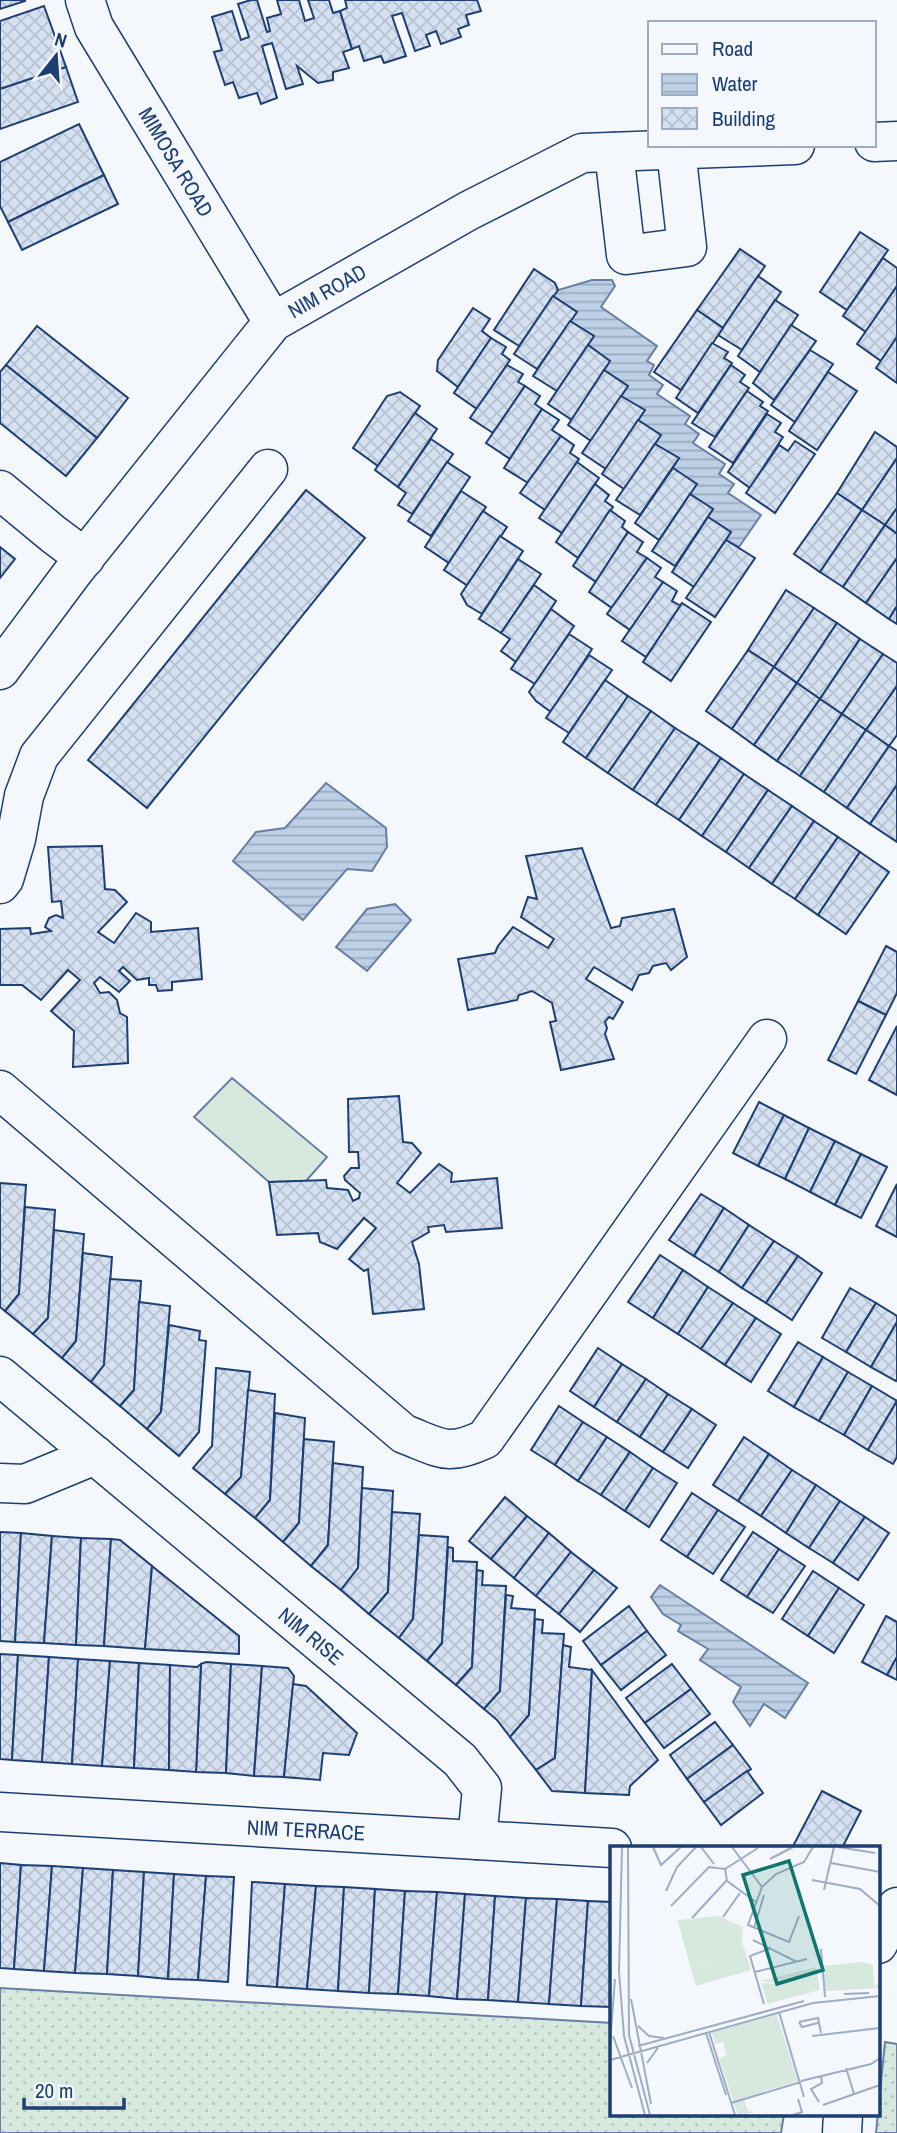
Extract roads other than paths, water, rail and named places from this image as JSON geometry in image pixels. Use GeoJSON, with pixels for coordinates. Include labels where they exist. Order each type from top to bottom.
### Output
{"type":"FeatureCollection","features":[{"type":"Feature","properties":{"kind":"street","name":"MIMOSA ROAD"},"geometry":{"type":"LineString","coordinates":[[89,1],[94,27],[273,322]]}},
{"type":"Feature","properties":{"kind":"street"},"geometry":{"type":"LineString","coordinates":[[876,142],[897,141]]}},
{"type":"Feature","properties":{"kind":"street","name":"NIM ROAD"},"geometry":{"type":"LineString","coordinates":[[0,670],[85,558],[273,322],[468,211],[582,153],[747,147]]}},
{"type":"Feature","properties":{"kind":"street"},"geometry":{"type":"LineString","coordinates":[[614,152],[626,255],[687,247],[676,150]]}},
{"type":"Feature","properties":{"kind":"street"},"geometry":{"type":"LineString","coordinates":[[0,884],[16,839],[24,796],[39,756],[268,469]]}},
{"type":"Feature","properties":{"kind":"street"},"geometry":{"type":"LineString","coordinates":[[0,490],[85,558]]}},
{"type":"Feature","properties":{"kind":"street"},"geometry":{"type":"LineString","coordinates":[[0,1090],[404,1434],[446,1450],[465,1448],[485,1439],[766,1039]]}},
{"type":"Feature","properties":{"kind":"street","name":"NIM RISE"},"geometry":{"type":"LineString","coordinates":[[0,1376],[460,1760],[482,1788],[477,1840]]}},
{"type":"Feature","properties":{"kind":"street"},"geometry":{"type":"LineString","coordinates":[[0,1483],[25,1484],[95,1455]]}},
{"type":"Feature","properties":{"kind":"street","name":"NIM TERRACE"},"geometry":{"type":"LineString","coordinates":[[0,1812],[610,1848]]}},
{"type":"Feature","properties":{"kind":"street"},"geometry":{"type":"LineString","coordinates":[[880,1940],[897,1907]]}},
{"type":"Feature","properties":{"kind":"water"},"geometry":{"type":"Polygon","coordinates":[[[592,280],[612,280],[615,286],[601,307],[657,346],[647,361],[654,365],[649,375],[663,385],[657,394],[690,416],[685,424],[699,434],[693,443],[725,464],[719,474],[734,484],[728,493],[761,515],[739,547],[726,540],[731,532],[708,517],[713,509],[690,494],[673,468],[679,458],[655,444],[661,435],[638,420],[644,410],[621,396],[628,386],[604,370],[610,361],[588,345],[594,336],[570,321],[576,311],[553,296],[558,290],[592,280]]]}},
{"type":"Feature","properties":{"kind":"water"},"geometry":{"type":"Polygon","coordinates":[[[326,783],[386,828],[387,847],[372,871],[347,869],[303,920],[233,861],[256,832],[285,828],[326,783]]]}},
{"type":"Feature","properties":{"kind":"water"},"geometry":{"type":"Polygon","coordinates":[[[395,904],[411,920],[367,971],[336,947],[367,909],[395,904]]]}},
{"type":"Feature","properties":{"kind":"water"},"geometry":{"type":"Polygon","coordinates":[[[660,1585],[808,1683],[785,1718],[764,1704],[750,1726],[733,1702],[741,1687],[700,1660],[708,1649],[678,1631],[681,1625],[663,1614],[651,1597],[660,1585]]]}}]}
